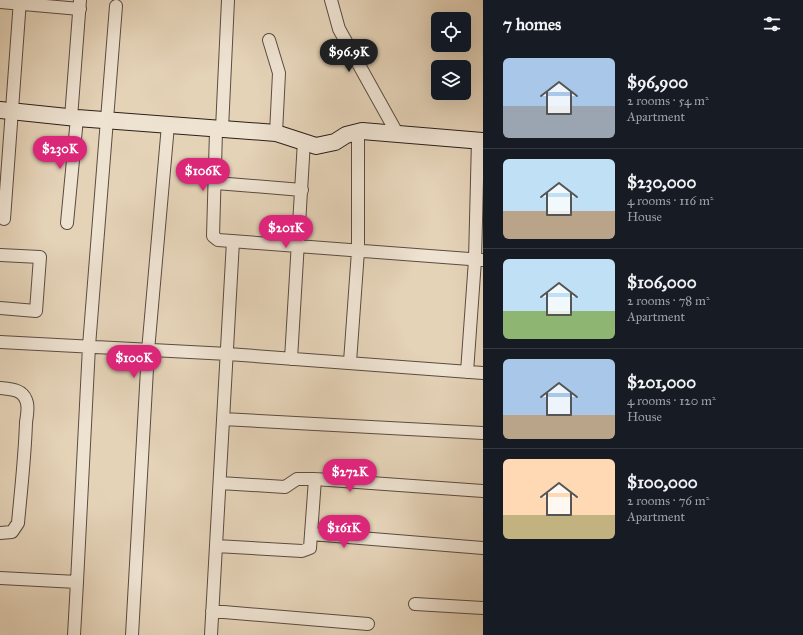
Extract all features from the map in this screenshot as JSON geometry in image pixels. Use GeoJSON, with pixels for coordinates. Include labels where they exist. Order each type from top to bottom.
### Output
{"type":"FeatureCollection","features":[{"type":"Feature","properties":{"kind":"street"},"geometry":{"type":"LineString","coordinates":[[228,0],[213,236],[218,240],[358,252],[479,260]]}},
{"type":"Feature","properties":{"kind":"street"},"geometry":{"type":"LineString","coordinates":[[331,0],[339,29],[398,135]]}},
{"type":"Feature","properties":{"kind":"street"},"geometry":{"type":"LineString","coordinates":[[0,2],[80,5],[67,223]]}},
{"type":"Feature","properties":{"kind":"street"},"geometry":{"type":"LineString","coordinates":[[4,219],[6,111],[20,2]]}},
{"type":"Feature","properties":{"kind":"street"},"geometry":{"type":"LineString","coordinates":[[74,635],[89,346],[116,6]]}},
{"type":"Feature","properties":{"kind":"street"},"geometry":{"type":"LineString","coordinates":[[269,40],[279,73],[276,133]]}},
{"type":"Feature","properties":{"kind":"street"},"geometry":{"type":"LineString","coordinates":[[6,111],[219,130],[276,133],[316,146],[335,142],[346,135],[358,132],[481,140],[479,260],[467,372]]}},
{"type":"Feature","properties":{"kind":"street"},"geometry":{"type":"LineString","coordinates":[[132,635],[148,351],[168,125]]}},
{"type":"Feature","properties":{"kind":"street"},"geometry":{"type":"LineString","coordinates":[[350,362],[358,252],[358,132]]}},
{"type":"Feature","properties":{"kind":"street"},"geometry":{"type":"LineString","coordinates":[[291,359],[304,141]]}},
{"type":"Feature","properties":{"kind":"street"},"geometry":{"type":"LineString","coordinates":[[216,183],[302,190]]}},
{"type":"Feature","properties":{"kind":"street"},"geometry":{"type":"LineString","coordinates":[[211,635],[228,354],[233,241]]}},
{"type":"Feature","properties":{"kind":"street"},"geometry":{"type":"LineString","coordinates":[[0,255],[40,257],[36,311],[0,308]]}},
{"type":"Feature","properties":{"kind":"street"},"geometry":{"type":"LineString","coordinates":[[0,342],[89,346],[148,351],[228,354],[483,373]]}},
{"type":"Feature","properties":{"kind":"street"},"geometry":{"type":"LineString","coordinates":[[0,388],[15,390],[27,401],[26,445],[18,523],[12,532],[0,533]]}},
{"type":"Feature","properties":{"kind":"street"},"geometry":{"type":"LineString","coordinates":[[223,420],[483,433]]}},
{"type":"Feature","properties":{"kind":"street"},"geometry":{"type":"LineString","coordinates":[[220,483],[285,487],[297,479],[483,491]]}},
{"type":"Feature","properties":{"kind":"street"},"geometry":{"type":"LineString","coordinates":[[216,546],[302,552],[310,548],[316,480]]}},
{"type":"Feature","properties":{"kind":"street"},"geometry":{"type":"LineString","coordinates":[[311,534],[483,548]]}},
{"type":"Feature","properties":{"kind":"street"},"geometry":{"type":"LineString","coordinates":[[0,578],[77,582]]}},
{"type":"Feature","properties":{"kind":"street"},"geometry":{"type":"LineString","coordinates":[[415,604],[483,608]]}},
{"type":"Feature","properties":{"kind":"street"},"geometry":{"type":"LineString","coordinates":[[212,611],[368,624]]}}]}
